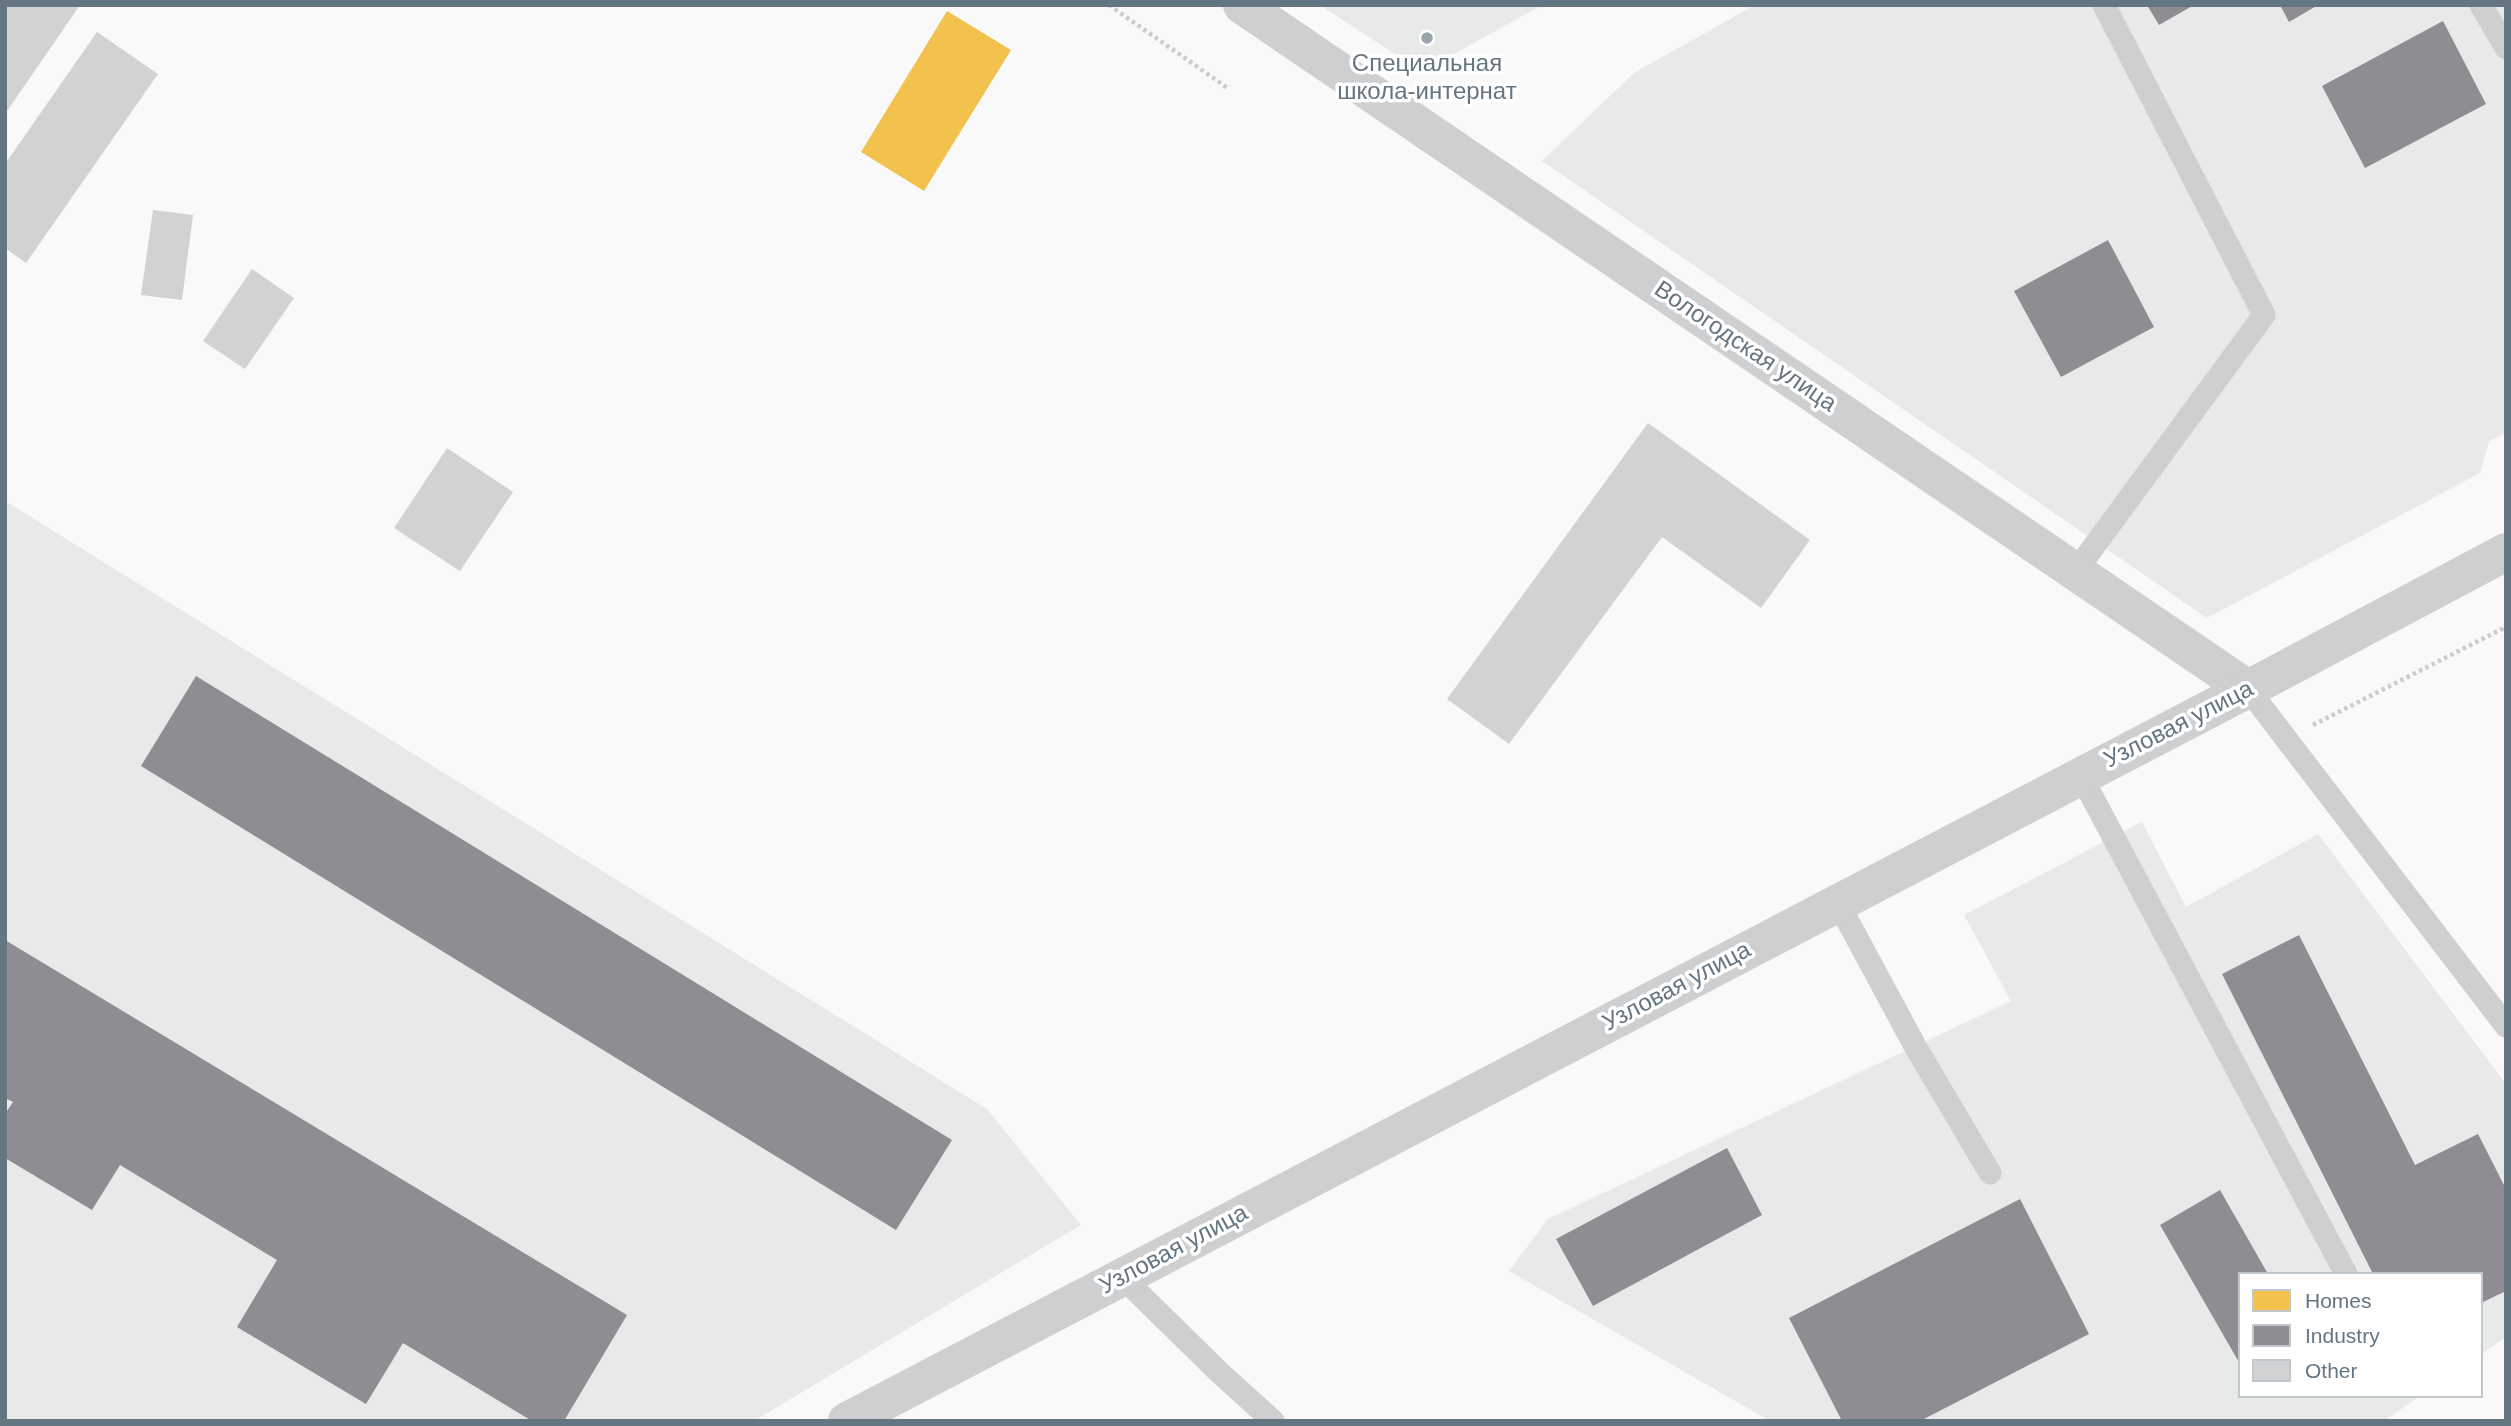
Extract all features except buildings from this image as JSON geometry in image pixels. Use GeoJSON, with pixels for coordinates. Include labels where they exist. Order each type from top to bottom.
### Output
{"type":"FeatureCollection","features":[{"type":"Feature","properties":{"kind":"street","name":"Вологодская улица"},"geometry":{"type":"LineString","coordinates":[[1242,5],[2248,690]]}},
{"type":"Feature","properties":{"kind":"street","name":"Узловая улица"},"geometry":{"type":"LineString","coordinates":[[847,1421],[2248,690],[2506,552]]}},
{"type":"Feature","properties":{"kind":"lane"},"geometry":{"type":"LineString","coordinates":[[2075,572],[2264,315],[2104,5]]}},
{"type":"Feature","properties":{"kind":"lane"},"geometry":{"type":"LineString","coordinates":[[2481,5],[2506,48]]}},
{"type":"Feature","properties":{"kind":"lane"},"geometry":{"type":"LineString","coordinates":[[2248,690],[2506,1026]]}},
{"type":"Feature","properties":{"kind":"lane"},"geometry":{"type":"LineString","coordinates":[[2081,776],[2345,1272]]}},
{"type":"Feature","properties":{"kind":"lane"},"geometry":{"type":"LineString","coordinates":[[1838,903],[1915,1046],[1990,1173]]}},
{"type":"Feature","properties":{"kind":"lane"},"geometry":{"type":"LineString","coordinates":[[1122,1277],[1273,1421]]}},
{"type":"Feature","properties":{"kind":"path"},"geometry":{"type":"LineString","coordinates":[[1109,5],[1229,89]]}},
{"type":"Feature","properties":{"kind":"path"},"geometry":{"type":"LineString","coordinates":[[2309,727],[2506,627]]}},
{"type":"Feature","properties":{"kind":"shaded area","name":"Специальная школа-интернат"},"geometry":{"type":"Polygon","coordinates":[[[1320,5],[1542,5],[1422,72],[1320,5]]]}},
{"type":"Feature","properties":{"kind":"shaded area"},"geometry":{"type":"Polygon","coordinates":[[[1755,5],[2506,5],[2506,433],[2489,441],[2480,473],[2207,618],[1542,161],[1634,73],[1755,5]]]}},
{"type":"Feature","properties":{"kind":"shaded area"},"geometry":{"type":"Polygon","coordinates":[[[5,501],[987,1109],[1081,1225],[754,1421],[5,1421],[5,501]]]}},
{"type":"Feature","properties":{"kind":"shaded area"},"geometry":{"type":"Polygon","coordinates":[[[2142,822],[2186,907],[2318,834],[2506,1084],[2506,1337],[2483,1353],[2483,1272],[2238,1272],[2238,1398],[2417,1398],[2384,1421],[1770,1421],[1509,1271],[1548,1219],[2011,1001],[1964,915],[2142,822]]]}},
{"type":"Feature","properties":{"kind":"place","name":"Специальная школа-интернат"},"geometry":{"type":"Point","coordinates":[1427,38]}}]}
